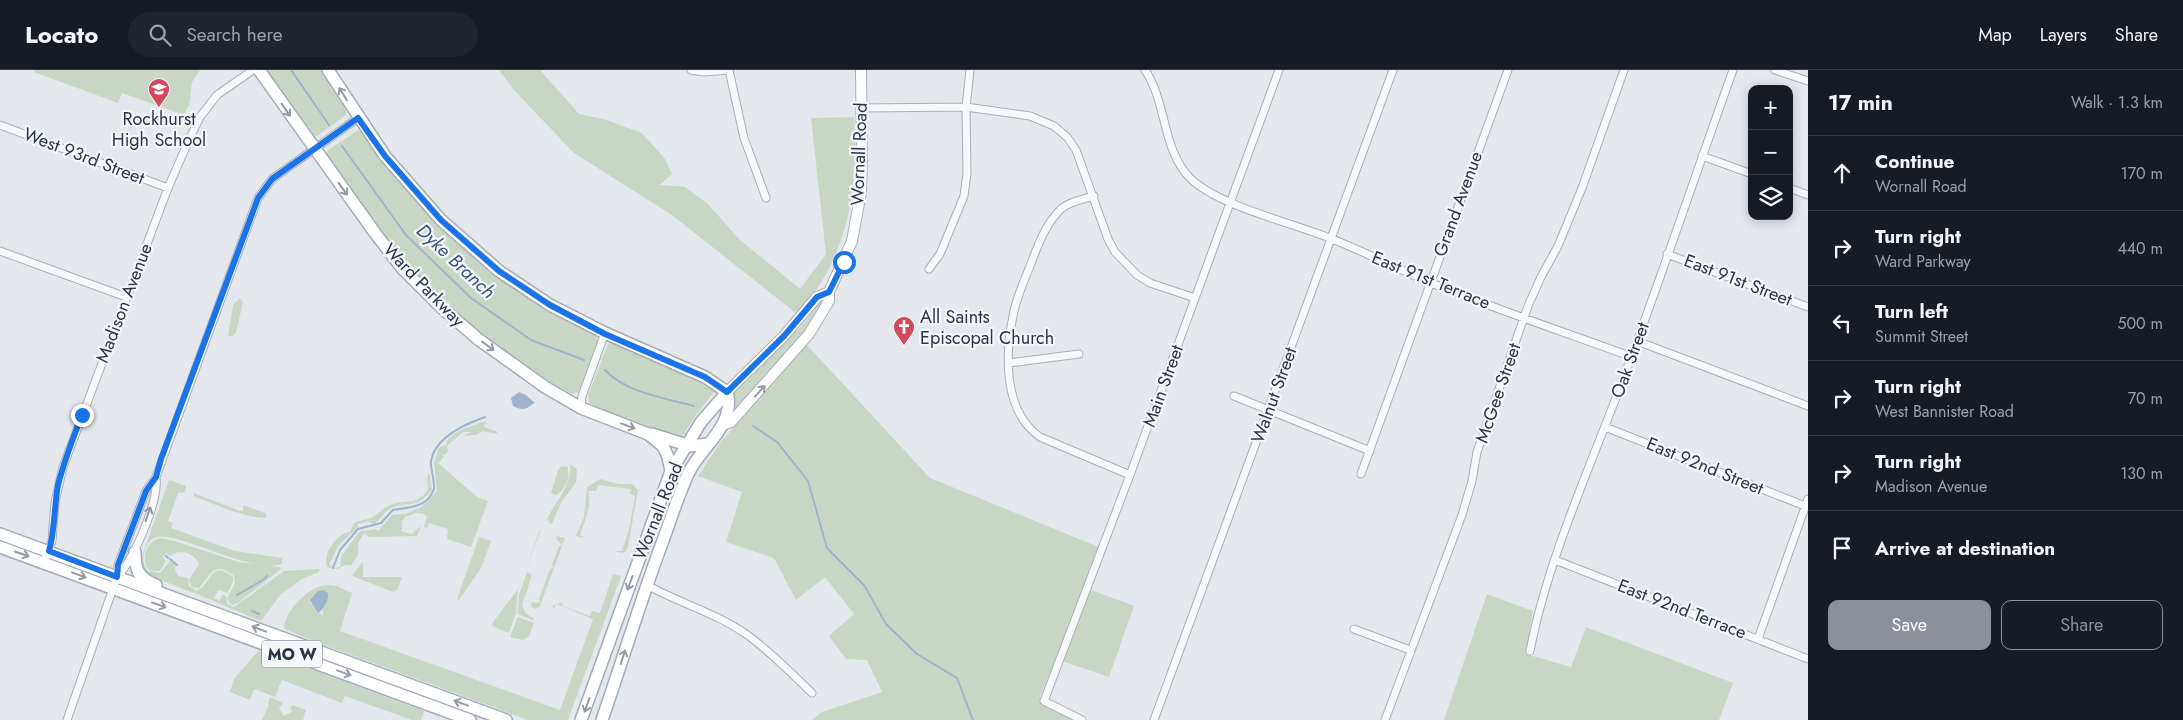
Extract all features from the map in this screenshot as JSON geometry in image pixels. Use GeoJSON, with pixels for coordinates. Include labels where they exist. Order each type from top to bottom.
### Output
{"type":"FeatureCollection","features":[{"type":"Feature","properties":{"kind":"main road","name":"Ward Parkway"},"geometry":{"type":"LineString","coordinates":[[259,70],[314,150],[402,268],[441,307],[478,339],[545,387],[581,408],[648,434],[663,446],[668,457],[671,472]]}},
{"type":"Feature","properties":{"kind":"main road"},"geometry":{"type":"LineString","coordinates":[[328,70],[358,118],[385,156],[441,220],[499,271],[550,305],[605,334],[705,377],[727,392],[729,400],[725,424]]}},
{"type":"Feature","properties":{"kind":"main road","name":"Wornall Road"},"geometry":{"type":"LineString","coordinates":[[602,720],[647,585],[690,470],[725,424],[731,422],[809,334],[829,301],[829,292],[852,241],[856,222],[862,158],[861,70]]}},
{"type":"Feature","properties":{"kind":"main road","name":"Wornall Road"},"geometry":{"type":"LineString","coordinates":[[581,720],[671,472],[686,445],[701,422],[727,392],[784,336],[817,297],[829,292]]}},
{"type":"Feature","properties":{"kind":"main road","name":"Ward Parkway"},"geometry":{"type":"LineString","coordinates":[[648,434],[656,434],[686,445],[708,444]]}},
{"type":"Feature","properties":{"kind":"main road","name":"MO W"},"geometry":{"type":"LineString","coordinates":[[4,535],[47,557],[470,720]]}},
{"type":"Feature","properties":{"kind":"main road","name":"MO W"},"geometry":{"type":"LineString","coordinates":[[1,550],[47,557]]}},
{"type":"Feature","properties":{"kind":"main road"},"geometry":{"type":"LineString","coordinates":[[135,552],[136,569],[145,581],[201,602],[213,612]]}},
{"type":"Feature","properties":{"kind":"main road","name":"MO W"},"geometry":{"type":"LineString","coordinates":[[115,583],[213,612],[506,720]]}},
{"type":"Feature","properties":{"kind":"main road"},"geometry":{"type":"LineString","coordinates":[[609,720],[619,688],[618,675]]}},
{"type":"Feature","properties":{"kind":"street","name":"Madison Avenue"},"geometry":{"type":"LineString","coordinates":[[47,557],[52,541],[56,502],[63,467],[168,188],[200,116],[210,102],[225,88],[253,70]]}},
{"type":"Feature","properties":{"kind":"street"},"geometry":{"type":"LineString","coordinates":[[691,70],[729,70],[744,138],[766,198]]}},
{"type":"Feature","properties":{"kind":"street"},"geometry":{"type":"LineString","coordinates":[[929,269],[940,254],[964,196],[967,173],[966,107],[970,70]]}},
{"type":"Feature","properties":{"kind":"street","name":"East 91st Terrace"},"geometry":{"type":"LineString","coordinates":[[1145,70],[1162,111],[1175,154],[1182,169],[1203,188],[1230,202],[1332,239],[1429,282],[1632,356]]}},
{"type":"Feature","properties":{"kind":"street","name":"Main Street"},"geometry":{"type":"LineString","coordinates":[[1082,720],[1044,701],[1130,475],[1279,70]]}},
{"type":"Feature","properties":{"kind":"street","name":"Walnut Street"},"geometry":{"type":"LineString","coordinates":[[1154,720],[1393,70]]}},
{"type":"Feature","properties":{"kind":"street","name":"Grand Avenue"},"geometry":{"type":"LineString","coordinates":[[1361,474],[1429,282],[1508,70]]}},
{"type":"Feature","properties":{"kind":"street","name":"McGee Street"},"geometry":{"type":"LineString","coordinates":[[1385,720],[1462,515],[1472,481],[1477,452],[1524,317],[1582,188],[1624,70]]}},
{"type":"Feature","properties":{"kind":"street","name":"Oak Street"},"geometry":{"type":"LineString","coordinates":[[1530,651],[1539,606],[1555,560],[1632,356],[1733,70]]}},
{"type":"Feature","properties":{"kind":"street"},"geometry":{"type":"LineString","coordinates":[[1775,70],[1808,81]]}},
{"type":"Feature","properties":{"kind":"street"},"geometry":{"type":"LineString","coordinates":[[861,108],[966,107],[1030,116],[1054,126],[1067,137],[1076,150],[1108,239],[1125,264],[1150,283],[1195,298]]}},
{"type":"Feature","properties":{"kind":"street"},"geometry":{"type":"LineString","coordinates":[[66,720],[115,583],[118,565],[146,491],[156,477],[258,198],[272,179],[358,118]]}},
{"type":"Feature","properties":{"kind":"street","name":"West 93rd Street"},"geometry":{"type":"LineString","coordinates":[[0,125],[168,188]]}},
{"type":"Feature","properties":{"kind":"street"},"geometry":{"type":"LineString","coordinates":[[1702,156],[1748,173]]}},
{"type":"Feature","properties":{"kind":"street"},"geometry":{"type":"LineString","coordinates":[[1793,189],[1808,195]]}},
{"type":"Feature","properties":{"kind":"street"},"geometry":{"type":"LineString","coordinates":[[1094,196],[1074,201],[1063,207],[1051,220],[1044,232],[1020,289],[1014,310],[1009,346],[1009,363],[1016,408],[1022,420],[1035,434],[1130,475]]}},
{"type":"Feature","properties":{"kind":"street"},"geometry":{"type":"LineString","coordinates":[[0,251],[126,297]]}},
{"type":"Feature","properties":{"kind":"street","name":"East 91st Street"},"geometry":{"type":"LineString","coordinates":[[1667,254],[1715,270],[1808,307]]}},
{"type":"Feature","properties":{"kind":"street"},"geometry":{"type":"LineString","coordinates":[[581,408],[582,396],[605,334]]}},
{"type":"Feature","properties":{"kind":"street"},"geometry":{"type":"LineString","coordinates":[[1637,341],[1808,406]]}},
{"type":"Feature","properties":{"kind":"street"},"geometry":{"type":"LineString","coordinates":[[1009,363],[1079,354]]}},
{"type":"Feature","properties":{"kind":"street"},"geometry":{"type":"LineString","coordinates":[[1234,396],[1370,451]]}},
{"type":"Feature","properties":{"kind":"street","name":"East 92nd Street"},"geometry":{"type":"LineString","coordinates":[[1605,427],[1807,502]]}},
{"type":"Feature","properties":{"kind":"street"},"geometry":{"type":"LineString","coordinates":[[115,583],[135,552],[158,488],[156,477]]}},
{"type":"Feature","properties":{"kind":"street"},"geometry":{"type":"LineString","coordinates":[[1758,638],[1807,502]]}},
{"type":"Feature","properties":{"kind":"street"},"geometry":{"type":"LineString","coordinates":[[1,550],[4,535]]}},
{"type":"Feature","properties":{"kind":"street","name":"East 92nd Terrace"},"geometry":{"type":"LineString","coordinates":[[1555,560],[1808,659]]}},
{"type":"Feature","properties":{"kind":"street"},"geometry":{"type":"LineString","coordinates":[[647,585],[747,634],[812,693]]}},
{"type":"Feature","properties":{"kind":"street"},"geometry":{"type":"LineString","coordinates":[[1354,629],[1410,650]]}},
{"type":"Feature","properties":{"kind":"green space","name":"Rockhurst High School"},"geometry":{"type":"Polygon","coordinates":[[[35,70],[200,70],[192,82],[189,105],[184,115],[122,93],[118,103],[34,72],[35,70]]]}},
{"type":"Feature","properties":{"kind":"green space"},"geometry":{"type":"Polygon","coordinates":[[[266,70],[322,70],[346,107],[346,115],[317,136],[313,136],[266,70]]]}},
{"type":"Feature","properties":{"kind":"green space"},"geometry":{"type":"Polygon","coordinates":[[[499,70],[540,70],[579,114],[603,119],[642,133],[665,159],[672,174],[660,185],[685,187],[708,204],[739,239],[800,289],[826,254],[811,118],[854,117],[855,174],[847,218],[836,253],[809,300],[797,314],[672,215],[574,153],[513,89],[499,70]]]}},
{"type":"Feature","properties":{"kind":"green space"},"geometry":{"type":"Polygon","coordinates":[[[358,130],[361,131],[429,215],[597,337],[598,341],[579,392],[572,394],[509,356],[452,310],[401,258],[356,200],[327,155],[327,151],[358,130]]]}},
{"type":"Feature","properties":{"kind":"green space"},"geometry":{"type":"Polygon","coordinates":[[[824,297],[827,297],[797,340],[735,411],[733,392],[804,324],[824,297]]]}},
{"type":"Feature","properties":{"kind":"green space"},"geometry":{"type":"Polygon","coordinates":[[[240,298],[243,302],[236,333],[233,336],[228,336],[233,305],[240,298]]]}},
{"type":"Feature","properties":{"kind":"green space"},"geometry":{"type":"Polygon","coordinates":[[[609,342],[710,385],[715,391],[695,416],[680,440],[621,418],[589,403],[588,395],[609,342]]]}},
{"type":"Feature","properties":{"kind":"green space"},"geometry":{"type":"Polygon","coordinates":[[[806,344],[930,478],[1106,550],[1091,590],[1134,606],[1109,677],[1056,659],[1040,696],[1041,704],[1073,720],[812,720],[822,712],[882,692],[867,660],[846,659],[829,636],[854,614],[825,577],[796,600],[774,558],[726,542],[742,492],[698,476],[720,443],[806,344]]]}},
{"type":"Feature","properties":{"kind":"green space"},"geometry":{"type":"Polygon","coordinates":[[[486,421],[484,427],[496,431],[498,434],[483,431],[476,435],[463,436],[472,432],[463,432],[447,446],[448,451],[445,455],[442,454],[444,457],[438,463],[477,497],[488,501],[471,547],[447,539],[448,529],[429,523],[427,528],[424,527],[427,517],[424,514],[417,513],[405,517],[402,522],[402,530],[400,531],[412,534],[421,526],[417,536],[369,537],[364,533],[358,543],[358,554],[352,565],[345,565],[338,569],[327,567],[327,556],[332,544],[341,536],[350,532],[354,523],[373,517],[390,505],[420,498],[428,490],[427,479],[429,472],[432,490],[425,497],[414,503],[394,507],[374,524],[368,521],[357,524],[359,526],[338,546],[329,565],[335,568],[340,567],[342,555],[359,532],[376,529],[378,531],[392,515],[405,514],[420,508],[437,491],[434,464],[439,448],[446,445],[448,440],[457,432],[486,421]]]}},
{"type":"Feature","properties":{"kind":"green space"},"geometry":{"type":"Polygon","coordinates":[[[570,464],[577,469],[576,482],[561,503],[552,524],[549,523],[549,519],[546,522],[568,480],[570,464]]]}},
{"type":"Feature","properties":{"kind":"green space"},"geometry":{"type":"Polygon","coordinates":[[[567,465],[568,478],[565,486],[556,495],[551,493],[558,470],[562,466],[566,467],[567,465]]]}},
{"type":"Feature","properties":{"kind":"green space"},"geometry":{"type":"Polygon","coordinates":[[[600,479],[618,484],[632,484],[638,490],[628,547],[625,552],[615,551],[622,551],[629,529],[635,496],[630,494],[631,489],[598,485],[596,491],[588,491],[589,507],[580,535],[585,538],[576,536],[584,517],[587,487],[600,479]]]}},
{"type":"Feature","properties":{"kind":"green space"},"geometry":{"type":"Polygon","coordinates":[[[169,480],[186,486],[185,492],[178,493],[168,521],[173,523],[171,528],[235,551],[282,558],[282,564],[268,566],[251,563],[178,539],[164,537],[154,538],[146,547],[143,561],[148,571],[160,573],[171,560],[176,565],[175,570],[178,576],[188,578],[189,586],[196,591],[215,572],[220,570],[225,572],[233,577],[233,582],[227,593],[219,590],[214,598],[220,601],[222,595],[226,596],[227,604],[234,607],[284,571],[320,569],[319,572],[302,579],[281,594],[261,621],[150,576],[141,568],[141,559],[169,480]]]}},
{"type":"Feature","properties":{"kind":"green space"},"geometry":{"type":"Polygon","coordinates":[[[194,493],[240,511],[243,511],[243,505],[265,513],[267,517],[251,516],[230,510],[193,496],[194,493]]]}},
{"type":"Feature","properties":{"kind":"green space"},"geometry":{"type":"Polygon","coordinates":[[[540,530],[541,530],[523,577],[540,530]]]}},
{"type":"Feature","properties":{"kind":"green space"},"geometry":{"type":"Polygon","coordinates":[[[557,536],[565,538],[540,606],[536,609],[531,604],[533,602],[540,603],[539,599],[550,569],[553,568],[552,564],[559,546],[562,545],[556,539],[557,536]]]}},
{"type":"Feature","properties":{"kind":"green space"},"geometry":{"type":"Polygon","coordinates":[[[479,537],[491,541],[481,568],[459,600],[457,599],[479,537]]]}},
{"type":"Feature","properties":{"kind":"green space"},"geometry":{"type":"Polygon","coordinates":[[[160,538],[239,562],[280,567],[281,569],[238,603],[232,605],[227,599],[235,583],[234,576],[227,571],[217,569],[210,574],[199,588],[192,587],[189,580],[199,564],[194,557],[186,553],[178,552],[170,556],[166,553],[163,557],[166,561],[160,571],[151,571],[147,568],[145,554],[152,542],[160,538]]]}},
{"type":"Feature","properties":{"kind":"green space"},"geometry":{"type":"Polygon","coordinates":[[[363,561],[363,577],[402,577],[397,590],[394,592],[352,576],[363,561]]]}},
{"type":"Feature","properties":{"kind":"green space"},"geometry":{"type":"Polygon","coordinates":[[[527,572],[532,575],[522,605],[525,613],[533,618],[534,621],[518,614],[519,595],[527,572]]]}},
{"type":"Feature","properties":{"kind":"green space"},"geometry":{"type":"Polygon","coordinates":[[[613,574],[621,576],[568,720],[528,720],[300,636],[284,628],[285,621],[294,606],[306,594],[321,586],[336,586],[352,593],[340,631],[560,710],[593,619],[557,604],[563,602],[562,606],[590,616],[592,611],[600,613],[613,574]],[[321,590],[313,596],[310,602],[322,615],[324,613],[322,611],[328,594],[321,590]]]}},
{"type":"Feature","properties":{"kind":"green space"},"geometry":{"type":"Polygon","coordinates":[[[518,590],[516,613],[509,633],[492,626],[493,622],[518,590]]]}},
{"type":"Feature","properties":{"kind":"green space"},"geometry":{"type":"Polygon","coordinates":[[[1487,594],[1533,611],[1526,654],[1571,667],[1586,627],[1733,683],[1719,720],[1444,720],[1487,594]]]}},
{"type":"Feature","properties":{"kind":"green space"},"geometry":{"type":"Polygon","coordinates":[[[518,617],[534,623],[529,636],[523,640],[510,637],[518,617]]]}},
{"type":"Feature","properties":{"kind":"green space"},"geometry":{"type":"Polygon","coordinates":[[[259,650],[424,711],[421,720],[412,720],[345,696],[342,703],[282,680],[275,697],[254,689],[250,700],[230,692],[234,679],[259,650]]]}},
{"type":"Feature","properties":{"kind":"green space"},"geometry":{"type":"Polygon","coordinates":[[[270,697],[282,702],[283,704],[279,707],[283,716],[292,712],[290,707],[293,705],[306,710],[303,720],[262,720],[269,705],[270,697]]]}},
{"type":"Feature","properties":{"kind":"water"},"geometry":{"type":"Polygon","coordinates":[[[519,392],[535,403],[524,409],[513,406],[511,398],[519,392]]]}},
{"type":"Feature","properties":{"kind":"water"},"geometry":{"type":"Polygon","coordinates":[[[323,590],[328,593],[328,599],[318,613],[310,600],[318,591],[323,590]]]}},
{"type":"Feature","properties":{"kind":"waterway","name":"Dyke Branch"},"geometry":{"type":"LineString","coordinates":[[291,70],[329,125]]}},
{"type":"Feature","properties":{"kind":"waterway","name":"Dyke Branch"},"geometry":{"type":"LineString","coordinates":[[342,146],[406,235],[471,298],[531,340],[584,360]]}},
{"type":"Feature","properties":{"kind":"waterway","name":"Dyke Branch"},"geometry":{"type":"LineString","coordinates":[[605,370],[624,384],[646,394],[694,406]]}},
{"type":"Feature","properties":{"kind":"waterway"},"geometry":{"type":"LineString","coordinates":[[333,568],[340,550],[358,529],[381,523],[393,510],[417,506],[427,500],[434,489],[431,461],[438,445],[460,428],[485,417]]}},
{"type":"Feature","properties":{"kind":"waterway","name":"Dyke Branch"},"geometry":{"type":"LineString","coordinates":[[753,426],[777,442],[808,481],[827,548],[864,585],[886,624],[917,654],[957,678],[973,720]]}},
{"type":"Feature","properties":{"kind":"waterway"},"geometry":{"type":"LineString","coordinates":[[170,559],[177,565]]}},
{"type":"Feature","properties":{"kind":"waterway"},"geometry":{"type":"LineString","coordinates":[[237,595],[267,576]]}},
{"type":"Feature","properties":{"kind":"waterway"},"geometry":{"type":"LineString","coordinates":[[252,611],[259,614]]}},
{"type":"Feature","properties":{"kind":"place","name":"Rockhurst High School"},"geometry":{"type":"Point","coordinates":[159,108]}},
{"type":"Feature","properties":{"kind":"place","name":"All Saints Episcopal Church"},"geometry":{"type":"Point","coordinates":[904,346]}},
{"type":"Feature","properties":{"kind":"route"},"geometry":{"type":"LineString","coordinates":[[82,415],[58,486],[52,541],[49,551],[117,577],[118,565],[146,491],[156,477],[258,198],[272,179],[358,118],[385,156],[441,220],[499,271],[550,305],[605,334],[705,377],[727,392],[784,336],[817,297],[829,292],[844,262]]}}]}
